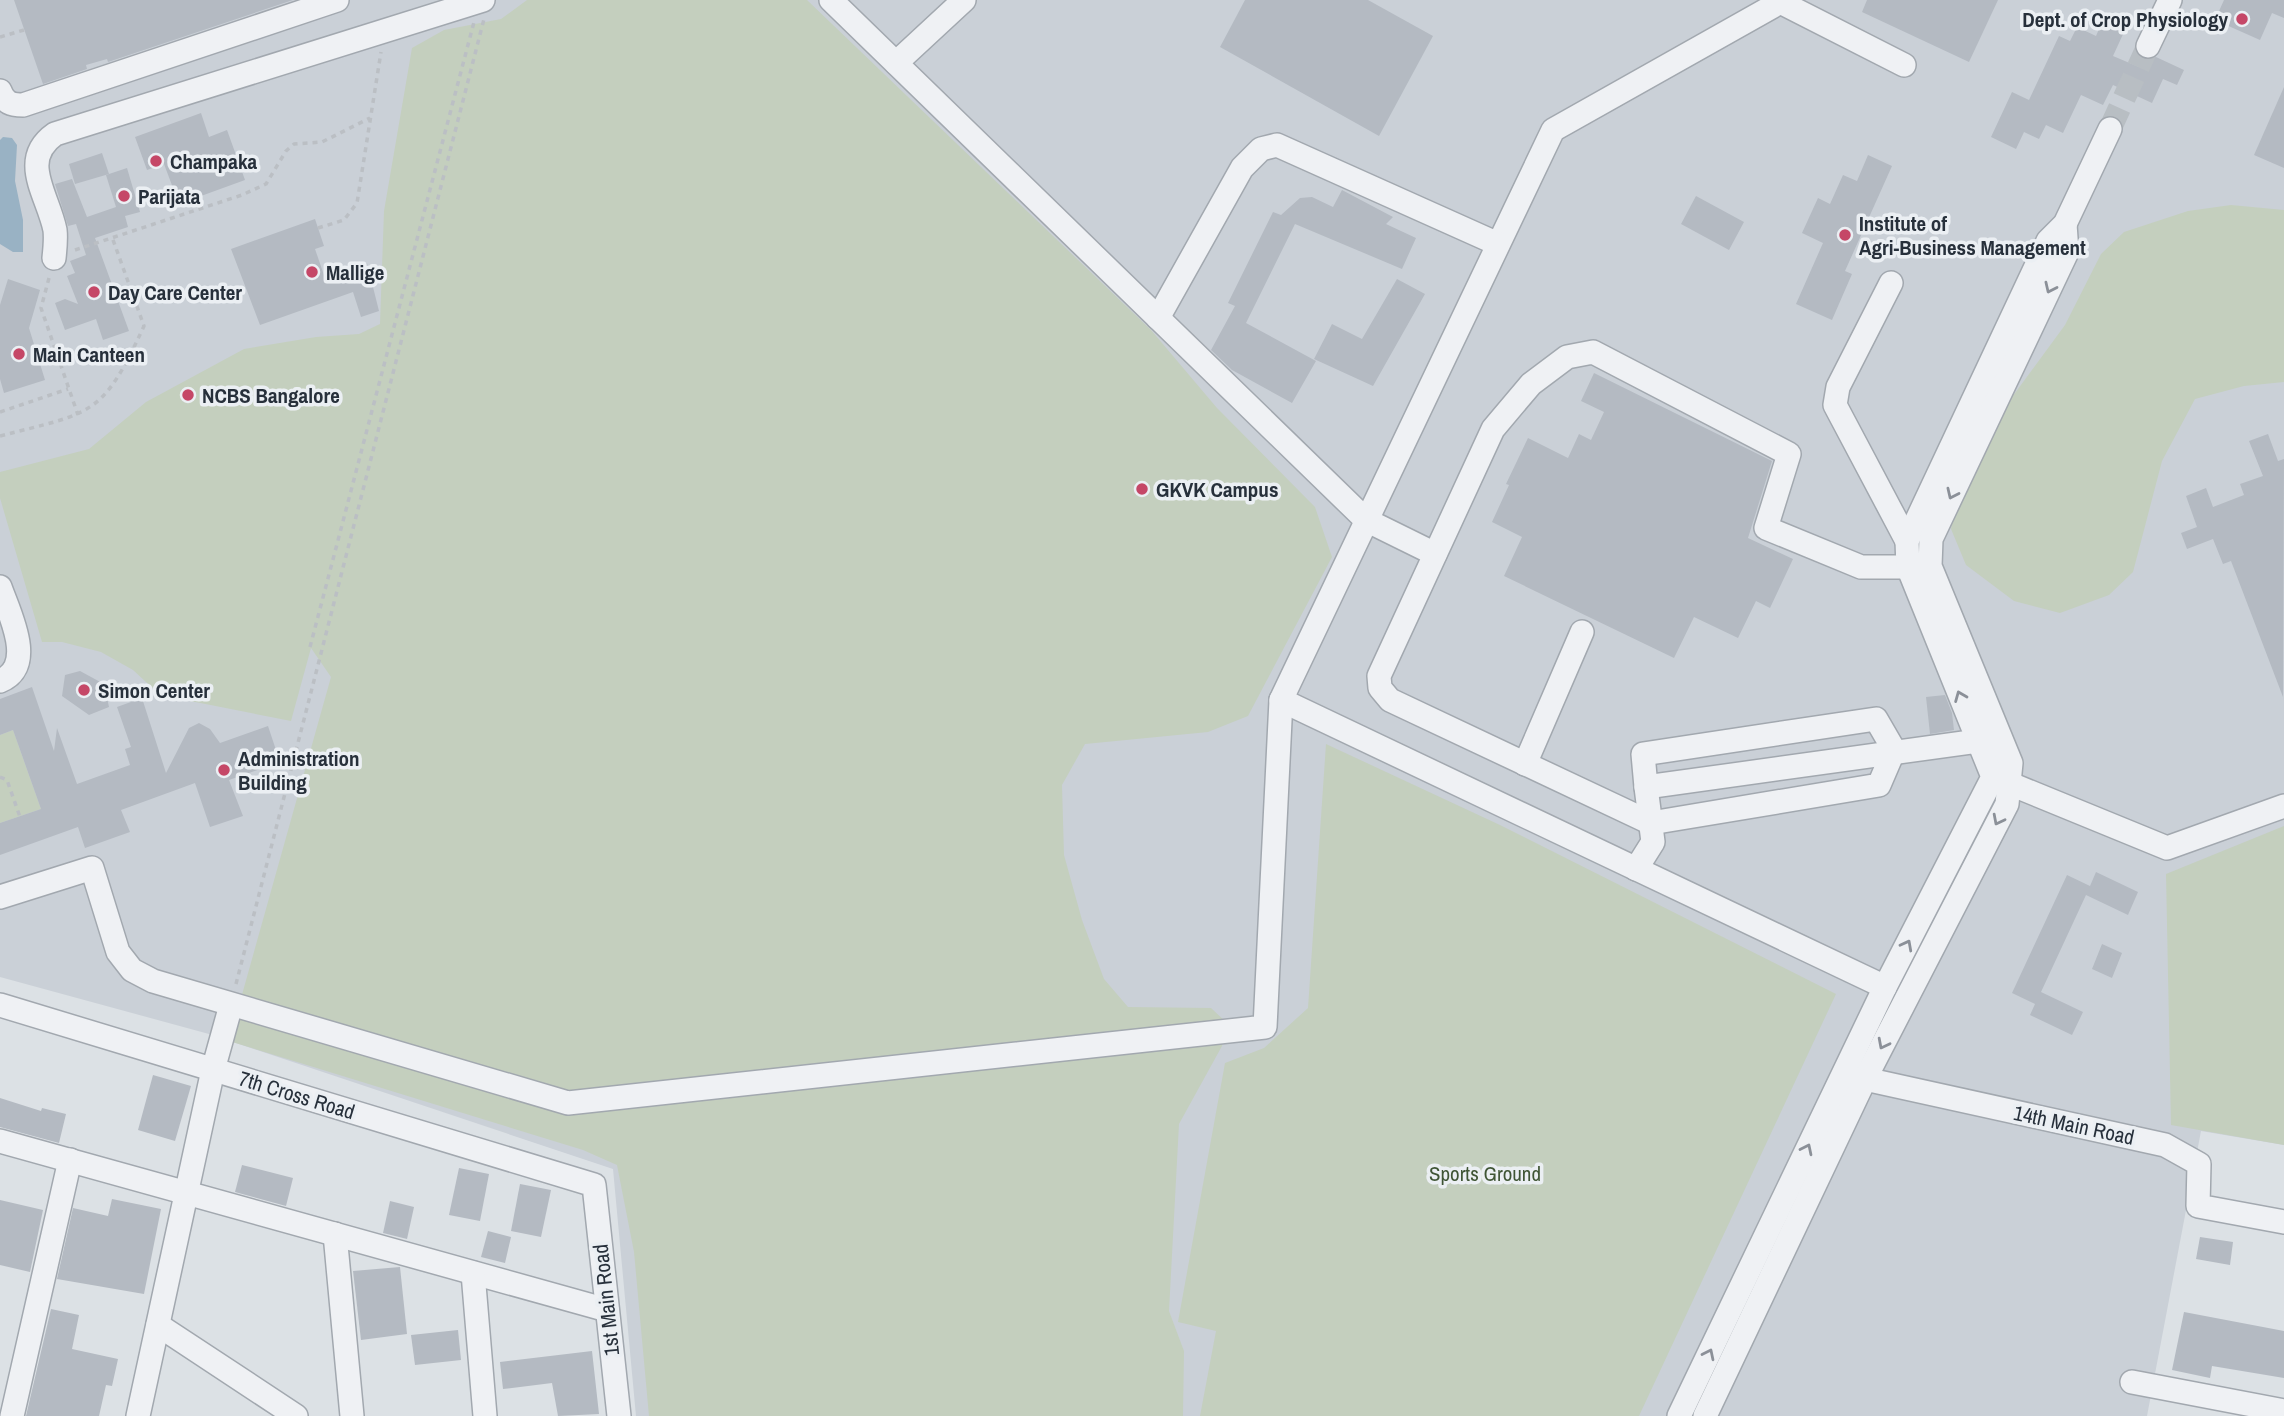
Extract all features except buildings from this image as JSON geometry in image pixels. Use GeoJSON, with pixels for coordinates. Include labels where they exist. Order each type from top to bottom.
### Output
{"type":"FeatureCollection","features":[{"type":"Feature","properties":{"kind":"street"},"geometry":{"type":"LineString","coordinates":[[0,91],[3,99],[12,105],[23,105],[337,0]]}},
{"type":"Feature","properties":{"kind":"street"},"geometry":{"type":"LineString","coordinates":[[831,0],[1366,520],[1435,554]]}},
{"type":"Feature","properties":{"kind":"street"},"geometry":{"type":"LineString","coordinates":[[896,63],[964,0]]}},
{"type":"Feature","properties":{"kind":"street"},"geometry":{"type":"LineString","coordinates":[[2148,46],[2170,0]]}},
{"type":"Feature","properties":{"kind":"street"},"geometry":{"type":"LineString","coordinates":[[0,897],[92,868],[118,952],[132,970],[153,981],[568,1103],[1265,1027],[1281,700],[1553,130],[1783,2],[1904,65]]}},
{"type":"Feature","properties":{"kind":"street"},"geometry":{"type":"LineString","coordinates":[[54,258],[55,232],[35,165],[42,143],[55,134],[385,29],[481,10]]}},
{"type":"Feature","properties":{"kind":"street"},"geometry":{"type":"LineString","coordinates":[[1907,541],[2048,241],[2065,224],[2110,129]]}},
{"type":"Feature","properties":{"kind":"street"},"geometry":{"type":"LineString","coordinates":[[1158,318],[1242,168],[1261,149],[1277,145],[1498,244]]}},
{"type":"Feature","properties":{"kind":"street"},"geometry":{"type":"LineString","coordinates":[[1679,1416],[1885,987],[2011,763],[1930,566],[1931,539],[2067,252],[2065,224]]}},
{"type":"Feature","properties":{"kind":"street"},"geometry":{"type":"LineString","coordinates":[[1705,1416],[1865,1079],[2007,804],[2002,780],[1978,741],[1908,567],[1907,541],[1835,405],[1838,387],[1891,283]]}},
{"type":"Feature","properties":{"kind":"street"},"geometry":{"type":"LineString","coordinates":[[1894,751],[1879,785],[1651,823],[1390,700],[1380,688],[1379,676],[1493,429],[1531,384],[1567,357],[1592,352],[1789,454],[1766,528],[1861,567],[1908,567]]}},
{"type":"Feature","properties":{"kind":"street"},"geometry":{"type":"LineString","coordinates":[[0,587],[16,636],[19,660],[12,673],[0,681]]}},
{"type":"Feature","properties":{"kind":"street"},"geometry":{"type":"LineString","coordinates":[[1525,764],[1582,632]]}},
{"type":"Feature","properties":{"kind":"street"},"geometry":{"type":"LineString","coordinates":[[1281,700],[1885,987]]}},
{"type":"Feature","properties":{"kind":"street"},"geometry":{"type":"LineString","coordinates":[[1636,869],[1653,842],[1643,754],[1876,719],[1894,751]]}},
{"type":"Feature","properties":{"kind":"street"},"geometry":{"type":"LineString","coordinates":[[1646,787],[1978,741]]}},
{"type":"Feature","properties":{"kind":"street"},"geometry":{"type":"LineString","coordinates":[[2002,780],[2167,848],[2284,806]]}},
{"type":"Feature","properties":{"kind":"street"},"geometry":{"type":"LineString","coordinates":[[138,1416],[213,1070],[231,1004]]}},
{"type":"Feature","properties":{"kind":"street","name":"7th Cross Road"},"geometry":{"type":"LineString","coordinates":[[0,1005],[594,1185]]}},
{"type":"Feature","properties":{"kind":"street","name":"14th Main Road"},"geometry":{"type":"LineString","coordinates":[[1865,1079],[2165,1145],[2199,1164],[2198,1206],[2284,1222]]}},
{"type":"Feature","properties":{"kind":"street"},"geometry":{"type":"LineString","coordinates":[[0,1141],[607,1310]]}},
{"type":"Feature","properties":{"kind":"street"},"geometry":{"type":"LineString","coordinates":[[12,1416],[70,1160]]}},
{"type":"Feature","properties":{"kind":"street","name":"1st Main Road"},"geometry":{"type":"LineString","coordinates":[[594,1185],[619,1416]]}},
{"type":"Feature","properties":{"kind":"street"},"geometry":{"type":"LineString","coordinates":[[335,1234],[352,1416]]}},
{"type":"Feature","properties":{"kind":"street"},"geometry":{"type":"LineString","coordinates":[[473,1273],[485,1416]]}},
{"type":"Feature","properties":{"kind":"street"},"geometry":{"type":"LineString","coordinates":[[158,1325],[296,1416]]}},
{"type":"Feature","properties":{"kind":"street"},"geometry":{"type":"LineString","coordinates":[[2132,1382],[2243,1410],[2284,1412]]}},
{"type":"Feature","properties":{"kind":"path"},"geometry":{"type":"LineString","coordinates":[[310,647],[481,10]]}},
{"type":"Feature","properties":{"kind":"path"},"geometry":{"type":"LineString","coordinates":[[231,1004],[481,10]]}},
{"type":"Feature","properties":{"kind":"path"},"geometry":{"type":"LineString","coordinates":[[318,228],[345,220],[357,203],[385,29]]}},
{"type":"Feature","properties":{"kind":"path"},"geometry":{"type":"LineString","coordinates":[[0,37],[24,30]]}},
{"type":"Feature","properties":{"kind":"path"},"geometry":{"type":"LineString","coordinates":[[78,415],[41,308],[54,258],[242,195],[266,184],[286,151],[294,144],[322,142],[370,118]]}},
{"type":"Feature","properties":{"kind":"path"},"geometry":{"type":"LineString","coordinates":[[0,436],[92,409],[114,385],[144,326],[112,237]]}},
{"type":"Feature","properties":{"kind":"path"},"geometry":{"type":"LineString","coordinates":[[0,412],[69,389]]}},
{"type":"Feature","properties":{"kind":"path"},"geometry":{"type":"LineString","coordinates":[[0,777],[7,780],[20,817]]}},
{"type":"Feature","properties":{"kind":"shaded area","name":"GKVK Campus"},"geometry":{"type":"Polygon","coordinates":[[[0,0],[2284,0],[2284,1145],[2201,1131],[2147,1416],[636,1416],[613,1169],[209,1034],[0,977],[0,0]]]}},
{"type":"Feature","properties":{"kind":"green space"},"geometry":{"type":"Polygon","coordinates":[[[527,0],[807,0],[1151,330],[1217,408],[1315,507],[1332,557],[1248,716],[1208,732],[1085,744],[1062,785],[1064,855],[1082,920],[1104,979],[1128,1007],[1211,1008],[1227,1023],[1222,1046],[1179,1124],[1169,1311],[1184,1351],[1183,1416],[649,1416],[634,1252],[617,1165],[583,1150],[229,1041],[331,677],[311,648],[291,721],[160,695],[133,670],[101,652],[62,642],[42,642],[0,498],[0,472],[89,449],[146,402],[244,349],[316,337],[359,334],[380,324],[384,211],[412,48],[444,30],[501,19],[527,0]]]}},
{"type":"Feature","properties":{"kind":"green space"},"geometry":{"type":"Polygon","coordinates":[[[2231,205],[2284,210],[2284,382],[2244,386],[2195,399],[2162,461],[2133,572],[2109,595],[2060,613],[2014,601],[1966,565],[1951,529],[1957,494],[1990,427],[2065,325],[2101,254],[2124,232],[2188,211],[2231,205]]]}},
{"type":"Feature","properties":{"kind":"green space"},"geometry":{"type":"Polygon","coordinates":[[[13,730],[41,809],[0,823],[0,735],[13,730]]]}},
{"type":"Feature","properties":{"kind":"green space","name":"Sports Ground"},"geometry":{"type":"Polygon","coordinates":[[[1326,744],[1500,825],[1836,994],[1639,1416],[1200,1416],[1216,1331],[1178,1322],[1225,1063],[1264,1048],[1308,1008],[1326,744]]]}},
{"type":"Feature","properties":{"kind":"green space"},"geometry":{"type":"Polygon","coordinates":[[[2284,826],[2284,1145],[2171,1125],[2166,874],[2284,826]]]}},
{"type":"Feature","properties":{"kind":"water"},"geometry":{"type":"Polygon","coordinates":[[[3,137],[12,138],[17,145],[15,181],[23,220],[23,252],[13,252],[0,244],[0,140],[3,137]]]}},
{"type":"Feature","properties":{"kind":"tunnel"},"geometry":{"type":"LineString","coordinates":[[2110,129],[2148,46]]}},
{"type":"Feature","properties":{"kind":"place","name":"Dept. of Crop Physiology"},"geometry":{"type":"Point","coordinates":[2242,19]}},
{"type":"Feature","properties":{"kind":"place","name":"Champaka"},"geometry":{"type":"Point","coordinates":[156,161]}},
{"type":"Feature","properties":{"kind":"place","name":"Parijata"},"geometry":{"type":"Point","coordinates":[124,196]}},
{"type":"Feature","properties":{"kind":"place","name":"Institute of Agri-Business Management"},"geometry":{"type":"Point","coordinates":[1845,235]}},
{"type":"Feature","properties":{"kind":"place","name":"Mallige"},"geometry":{"type":"Point","coordinates":[312,272]}},
{"type":"Feature","properties":{"kind":"place","name":"Day Care Center"},"geometry":{"type":"Point","coordinates":[94,292]}},
{"type":"Feature","properties":{"kind":"place","name":"Main Canteen"},"geometry":{"type":"Point","coordinates":[19,354]}},
{"type":"Feature","properties":{"kind":"place","name":"NCBS Bangalore"},"geometry":{"type":"Point","coordinates":[188,395]}},
{"type":"Feature","properties":{"kind":"place","name":"GKVK Campus"},"geometry":{"type":"Point","coordinates":[1142,489]}},
{"type":"Feature","properties":{"kind":"place","name":"Simon Center"},"geometry":{"type":"Point","coordinates":[84,690]}},
{"type":"Feature","properties":{"kind":"place","name":"Administration Building"},"geometry":{"type":"Point","coordinates":[224,770]}}]}
